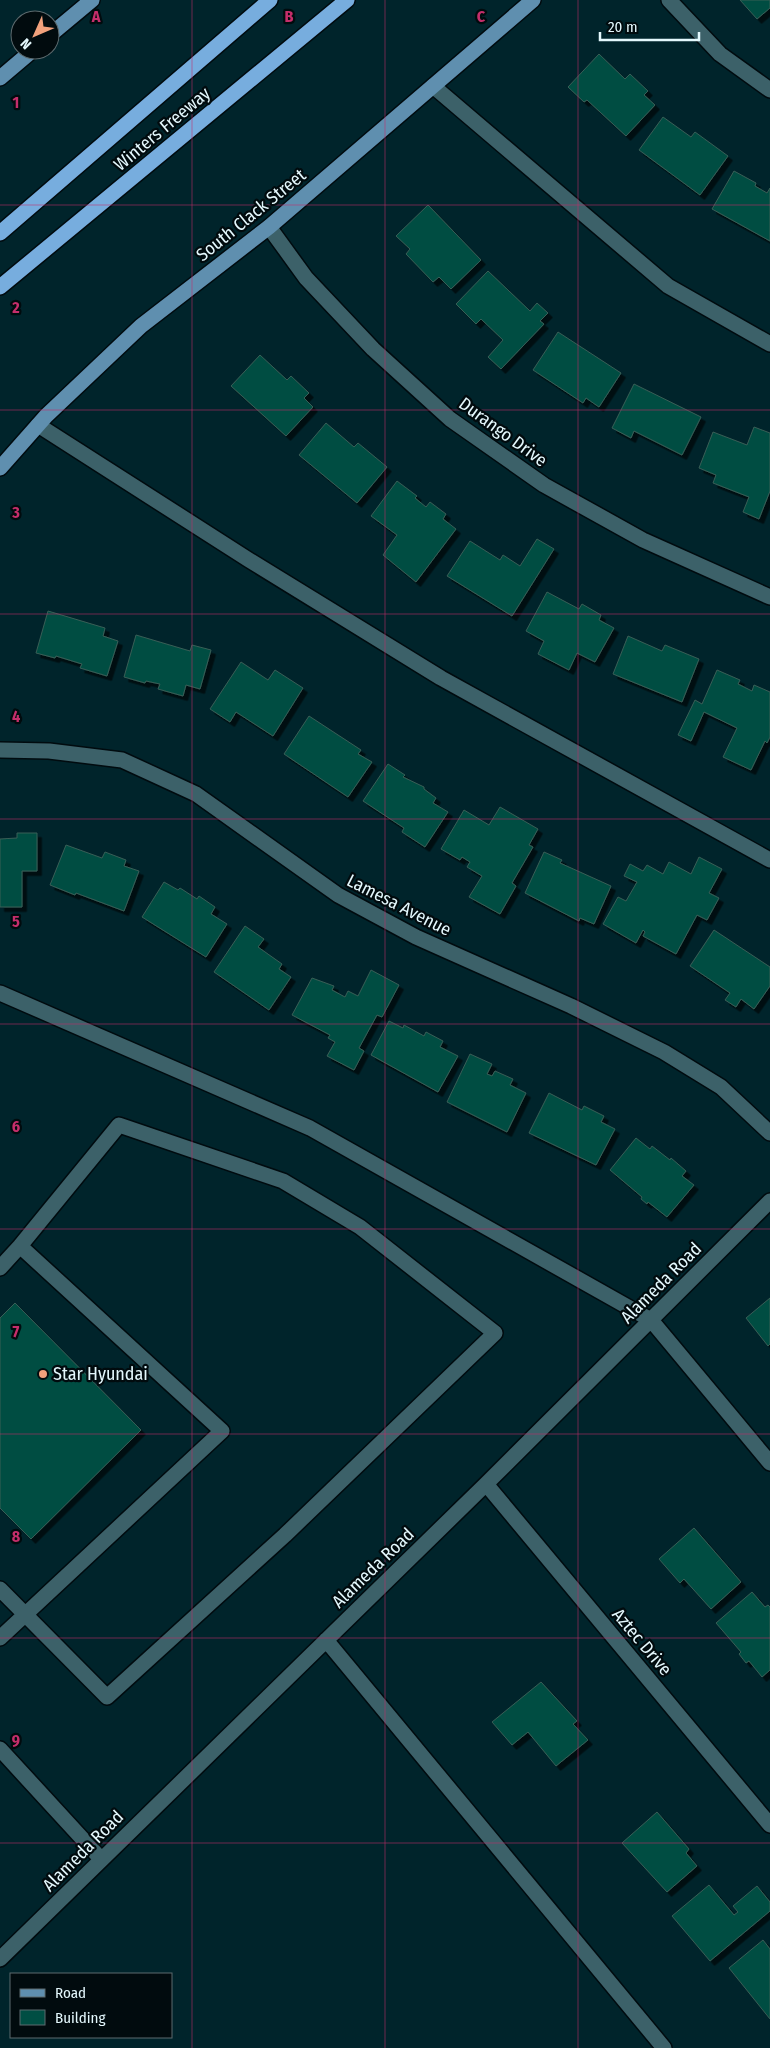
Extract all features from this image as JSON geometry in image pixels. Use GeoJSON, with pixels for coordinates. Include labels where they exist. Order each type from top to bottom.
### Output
{"type":"FeatureCollection","features":[{"type":"Feature","properties":{"kind":"highway","name":"Winters Freeway"},"geometry":{"type":"LineString","coordinates":[[0,233],[270,0]]}},
{"type":"Feature","properties":{"kind":"highway","name":"Winters Freeway"},"geometry":{"type":"LineString","coordinates":[[0,287],[347,0]]}},
{"type":"Feature","properties":{"kind":"main road"},"geometry":{"type":"LineString","coordinates":[[60,27],[92,0]]}},
{"type":"Feature","properties":{"kind":"main road","name":"South Clack Street"},"geometry":{"type":"LineString","coordinates":[[0,468],[38,425],[141,326],[269,227],[533,0]]}},
{"type":"Feature","properties":{"kind":"main road"},"geometry":{"type":"LineString","coordinates":[[0,78],[21,60]]}},
{"type":"Feature","properties":{"kind":"street"},"geometry":{"type":"LineString","coordinates":[[669,0],[720,54],[770,90]]}},
{"type":"Feature","properties":{"kind":"street"},"geometry":{"type":"LineString","coordinates":[[433,86],[668,286],[770,344]]}},
{"type":"Feature","properties":{"kind":"street","name":"Durango Drive"},"geometry":{"type":"LineString","coordinates":[[269,227],[306,278],[373,349],[450,418],[544,485],[643,540],[770,597]]}},
{"type":"Feature","properties":{"kind":"street"},"geometry":{"type":"LineString","coordinates":[[38,425],[249,560],[441,678],[770,860]]}},
{"type":"Feature","properties":{"kind":"street","name":"Lamesa Avenue"},"geometry":{"type":"LineString","coordinates":[[0,750],[49,751],[122,760],[196,794],[338,895],[416,937],[571,1006],[664,1052],[722,1087],[770,1134]]}},
{"type":"Feature","properties":{"kind":"street"},"geometry":{"type":"LineString","coordinates":[[0,993],[310,1128],[651,1320],[770,1463]]}},
{"type":"Feature","properties":{"kind":"street"},"geometry":{"type":"LineString","coordinates":[[0,1268],[119,1125],[283,1181],[360,1227],[495,1333],[285,1535],[108,1698],[0,1589]]}},
{"type":"Feature","properties":{"kind":"street","name":"Alameda Road"},"geometry":{"type":"LineString","coordinates":[[0,1959],[486,1484],[770,1201]]}},
{"type":"Feature","properties":{"kind":"street"},"geometry":{"type":"LineString","coordinates":[[0,1638],[222,1432],[20,1246]]}},
{"type":"Feature","properties":{"kind":"street","name":"Aztec Drive"},"geometry":{"type":"LineString","coordinates":[[486,1484],[770,1825]]}},
{"type":"Feature","properties":{"kind":"street"},"geometry":{"type":"LineString","coordinates":[[326,1640],[664,2048]]}},
{"type":"Feature","properties":{"kind":"street"},"geometry":{"type":"LineString","coordinates":[[0,1749],[101,1859]]}},
{"type":"Feature","properties":{"kind":"building"},"geometry":{"type":"Polygon","coordinates":[[[740,0],[770,0],[770,8],[757,19],[740,0]]]}},
{"type":"Feature","properties":{"kind":"building"},"geometry":{"type":"Polygon","coordinates":[[[599,54],[625,79],[630,74],[648,91],[644,95],[655,105],[626,136],[587,100],[584,102],[568,87],[599,54]]]}},
{"type":"Feature","properties":{"kind":"building"},"geometry":{"type":"Polygon","coordinates":[[[663,117],[691,137],[695,132],[728,156],[700,195],[639,150],[663,117]]]}},
{"type":"Feature","properties":{"kind":"building"},"geometry":{"type":"Polygon","coordinates":[[[734,171],[756,183],[755,186],[767,193],[770,188],[770,241],[712,209],[734,171]]]}},
{"type":"Feature","properties":{"kind":"building"},"geometry":{"type":"Polygon","coordinates":[[[428,205],[481,260],[451,289],[439,277],[433,282],[406,254],[410,249],[396,236],[428,205]]]}},
{"type":"Feature","properties":{"kind":"building"},"geometry":{"type":"Polygon","coordinates":[[[488,271],[530,311],[537,303],[548,313],[540,321],[544,324],[501,369],[488,357],[503,340],[481,319],[476,324],[456,304],[488,271]]]}},
{"type":"Feature","properties":{"kind":"building"},"geometry":{"type":"Polygon","coordinates":[[[558,332],[621,373],[599,407],[586,398],[583,403],[533,370],[558,332]]]}},
{"type":"Feature","properties":{"kind":"building"},"geometry":{"type":"Polygon","coordinates":[[[260,355],[287,380],[291,376],[309,393],[304,398],[313,407],[286,436],[231,386],[260,355]]]}},
{"type":"Feature","properties":{"kind":"building"},"geometry":{"type":"Polygon","coordinates":[[[634,384],[701,417],[682,455],[634,431],[631,438],[612,428],[634,384]]]}},
{"type":"Feature","properties":{"kind":"building"},"geometry":{"type":"Polygon","coordinates":[[[326,423],[354,447],[358,443],[387,467],[357,503],[299,455],[326,423]]]}},
{"type":"Feature","properties":{"kind":"building"},"geometry":{"type":"Polygon","coordinates":[[[754,427],[770,433],[770,491],[759,519],[743,512],[749,497],[713,483],[716,475],[699,468],[713,432],[747,445],[754,427]]]}},
{"type":"Feature","properties":{"kind":"building"},"geometry":{"type":"Polygon","coordinates":[[[397,481],[417,496],[415,498],[426,507],[430,502],[446,514],[443,519],[456,529],[416,582],[383,555],[397,535],[371,516],[397,481]]]}},
{"type":"Feature","properties":{"kind":"building"},"geometry":{"type":"Polygon","coordinates":[[[537,539],[554,549],[512,616],[447,576],[470,541],[500,560],[503,555],[520,566],[537,539]]]}},
{"type":"Feature","properties":{"kind":"building"},"geometry":{"type":"Polygon","coordinates":[[[547,592],[579,609],[582,604],[601,615],[599,620],[614,628],[595,662],[577,653],[569,670],[538,654],[544,641],[526,631],[547,592]]]}},
{"type":"Feature","properties":{"kind":"building"},"geometry":{"type":"Polygon","coordinates":[[[48,611],[105,628],[103,636],[118,641],[107,676],[80,668],[82,664],[56,656],[55,658],[36,653],[48,611]]]}},
{"type":"Feature","properties":{"kind":"building"},"geometry":{"type":"Polygon","coordinates":[[[136,635],[190,651],[192,645],[211,650],[200,689],[186,685],[183,696],[158,689],[160,684],[146,681],[145,683],[124,677],[136,635]]]}},
{"type":"Feature","properties":{"kind":"building"},"geometry":{"type":"Polygon","coordinates":[[[628,636],[662,651],[665,645],[699,659],[682,702],[613,674],[628,636]]]}},
{"type":"Feature","properties":{"kind":"building"},"geometry":{"type":"Polygon","coordinates":[[[241,662],[268,680],[275,670],[303,688],[273,736],[236,712],[230,722],[210,709],[241,662]]]}},
{"type":"Feature","properties":{"kind":"building"},"geometry":{"type":"Polygon","coordinates":[[[717,670],[740,680],[738,684],[752,691],[754,685],[770,692],[770,737],[767,743],[765,741],[751,770],[723,757],[737,728],[704,712],[691,741],[678,735],[695,700],[702,704],[717,670]]]}},
{"type":"Feature","properties":{"kind":"building"},"geometry":{"type":"Polygon","coordinates":[[[309,716],[361,750],[358,754],[372,762],[348,797],[284,754],[309,716]]]}},
{"type":"Feature","properties":{"kind":"building"},"geometry":{"type":"Polygon","coordinates":[[[388,764],[405,775],[403,777],[424,787],[436,798],[433,803],[448,812],[425,847],[402,832],[404,828],[363,801],[388,764]]]}},
{"type":"Feature","properties":{"kind":"building"},"geometry":{"type":"Polygon","coordinates":[[[500,807],[538,829],[529,845],[533,847],[512,883],[516,886],[500,914],[469,897],[482,876],[467,867],[470,862],[462,857],[460,860],[441,849],[464,810],[489,825],[500,807]]]}},
{"type":"Feature","properties":{"kind":"building"},"geometry":{"type":"Polygon","coordinates":[[[17,833],[37,833],[37,871],[22,871],[22,907],[0,907],[0,839],[17,838],[17,833]]]}},
{"type":"Feature","properties":{"kind":"building"},"geometry":{"type":"Polygon","coordinates":[[[66,845],[102,858],[105,852],[126,860],[124,866],[139,871],[124,911],[50,885],[66,845]]]}},
{"type":"Feature","properties":{"kind":"building"},"geometry":{"type":"Polygon","coordinates":[[[544,852],[562,860],[560,863],[611,886],[594,924],[580,918],[579,921],[525,893],[544,852]]]}},
{"type":"Feature","properties":{"kind":"building"},"geometry":{"type":"Polygon","coordinates":[[[699,857],[722,869],[709,893],[719,898],[707,920],[697,915],[676,954],[643,936],[645,932],[643,930],[636,943],[603,924],[618,897],[626,901],[637,882],[624,876],[630,864],[643,871],[647,865],[663,874],[669,862],[691,874],[699,857]]]}},
{"type":"Feature","properties":{"kind":"building"},"geometry":{"type":"Polygon","coordinates":[[[164,882],[178,890],[180,888],[197,899],[199,896],[215,907],[211,914],[227,924],[206,957],[142,917],[164,882]]]}},
{"type":"Feature","properties":{"kind":"building"},"geometry":{"type":"Polygon","coordinates":[[[245,926],[264,939],[258,947],[282,964],[279,969],[291,977],[269,1010],[214,972],[245,926]]]}},
{"type":"Feature","properties":{"kind":"building"},"geometry":{"type":"Polygon","coordinates":[[[714,930],[770,967],[770,986],[754,1009],[741,999],[736,1007],[725,1000],[730,993],[690,966],[714,930]]]}},
{"type":"Feature","properties":{"kind":"building"},"geometry":{"type":"Polygon","coordinates":[[[371,970],[399,985],[382,1017],[377,1015],[359,1048],[364,1051],[354,1070],[327,1056],[335,1042],[328,1038],[330,1035],[292,1015],[312,978],[334,986],[332,990],[345,997],[348,991],[358,996],[371,970]]]}},
{"type":"Feature","properties":{"kind":"building"},"geometry":{"type":"Polygon","coordinates":[[[389,1021],[403,1028],[404,1025],[424,1036],[426,1032],[443,1041],[440,1047],[458,1056],[438,1092],[371,1055],[389,1021]]]}},
{"type":"Feature","properties":{"kind":"building"},"geometry":{"type":"Polygon","coordinates":[[[470,1054],[492,1064],[487,1074],[492,1076],[495,1071],[513,1079],[510,1085],[526,1093],[507,1132],[447,1102],[470,1054]]]}},
{"type":"Feature","properties":{"kind":"building"},"geometry":{"type":"Polygon","coordinates":[[[549,1093],[582,1110],[584,1106],[604,1116],[601,1122],[615,1129],[596,1165],[529,1133],[549,1093]]]}},
{"type":"Feature","properties":{"kind":"building"},"geometry":{"type":"Polygon","coordinates":[[[636,1138],[650,1149],[652,1146],[670,1160],[671,1158],[686,1171],[682,1176],[694,1185],[667,1217],[648,1202],[647,1204],[641,1199],[642,1197],[610,1170],[636,1138]]]}},
{"type":"Feature","properties":{"kind":"building"},"geometry":{"type":"Polygon","coordinates":[[[770,1298],[770,1344],[768,1346],[746,1318],[770,1298]]]}},
{"type":"Feature","properties":{"kind":"building","name":"Star Hyundai"},"geometry":{"type":"Polygon","coordinates":[[[15,1303],[141,1430],[31,1539],[0,1508],[0,1318],[15,1303]]]}},
{"type":"Feature","properties":{"kind":"building"},"geometry":{"type":"Polygon","coordinates":[[[694,1528],[741,1582],[711,1609],[684,1579],[680,1583],[659,1559],[694,1528]]]}},
{"type":"Feature","properties":{"kind":"building"},"geometry":{"type":"Polygon","coordinates":[[[752,1592],[765,1607],[768,1605],[770,1607],[770,1670],[762,1677],[749,1661],[746,1663],[739,1654],[741,1652],[716,1623],[752,1592]]]}},
{"type":"Feature","properties":{"kind":"building"},"geometry":{"type":"Polygon","coordinates":[[[541,1682],[577,1721],[573,1724],[588,1740],[556,1766],[528,1732],[512,1745],[492,1722],[541,1682]]]}},
{"type":"Feature","properties":{"kind":"building"},"geometry":{"type":"Polygon","coordinates":[[[657,1812],[689,1849],[686,1853],[697,1866],[667,1892],[622,1843],[657,1812]]]}},
{"type":"Feature","properties":{"kind":"building"},"geometry":{"type":"Polygon","coordinates":[[[709,1885],[734,1915],[738,1912],[733,1906],[757,1886],[770,1902],[770,1911],[710,1961],[672,1916],[709,1885]]]}},
{"type":"Feature","properties":{"kind":"building"},"geometry":{"type":"Polygon","coordinates":[[[763,1940],[770,1949],[770,2019],[729,1968],[763,1940]]]}},
{"type":"Feature","properties":{"kind":"place","name":"Star Hyundai"},"geometry":{"type":"Point","coordinates":[43,1374]}}]}
